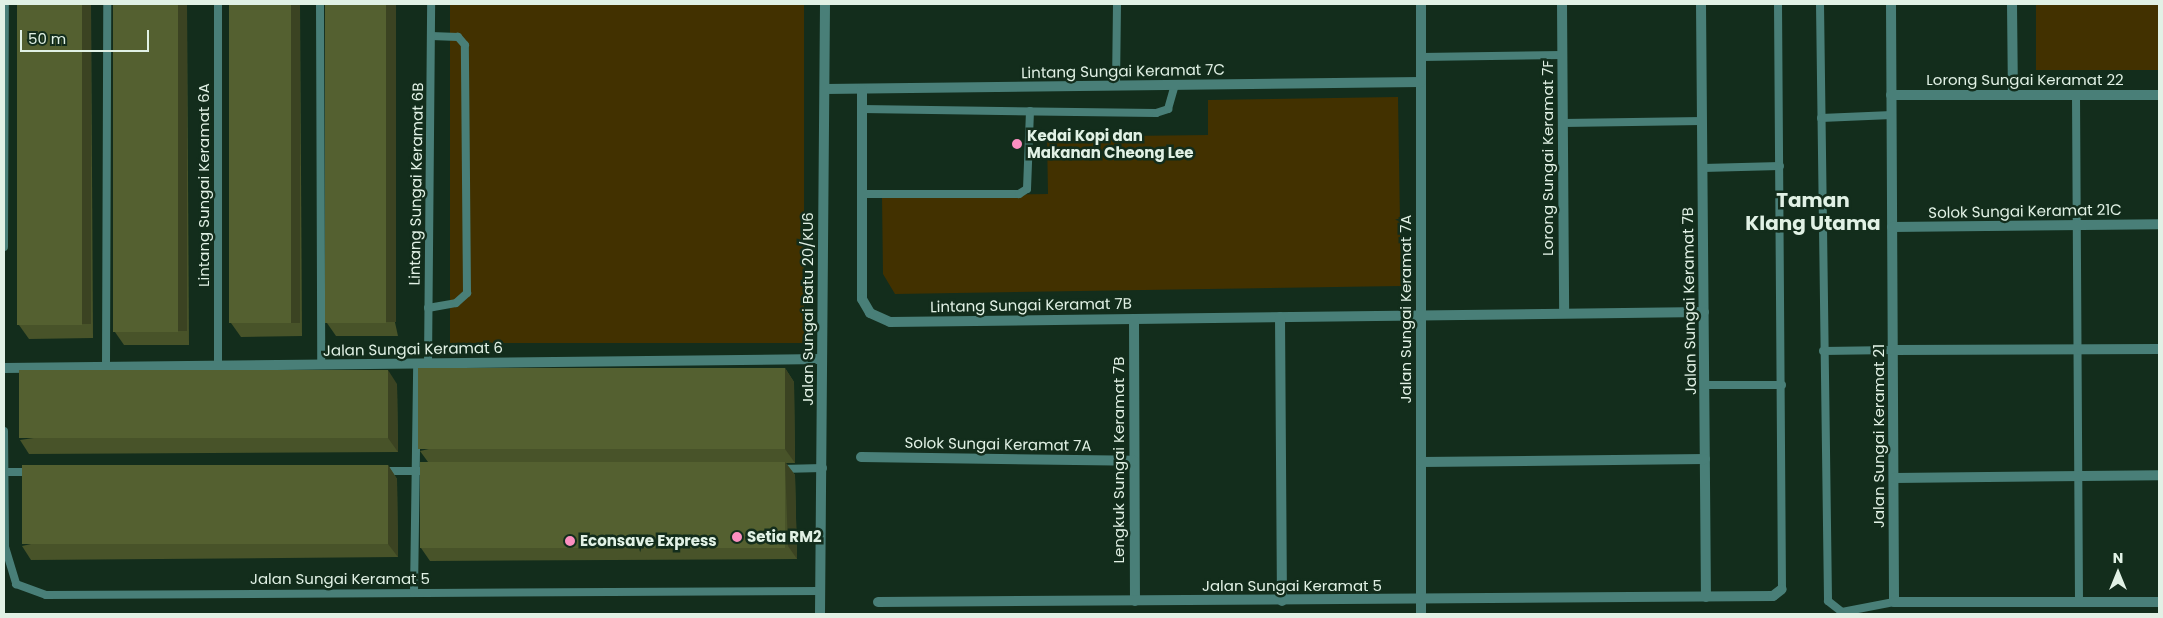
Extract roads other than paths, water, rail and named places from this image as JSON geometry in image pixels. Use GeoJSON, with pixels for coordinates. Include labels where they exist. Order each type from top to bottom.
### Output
{"type":"FeatureCollection","features":[{"type":"Feature","properties":{"kind":"street","name":"Jalan Sungai Batu 20/KU6"},"geometry":{"type":"LineString","coordinates":[[820,614],[823,468],[825,4]]}},
{"type":"Feature","properties":{"kind":"street","name":"Jalan Sungai Keramat 7A"},"geometry":{"type":"LineString","coordinates":[[1421,4],[1421,614]]}},
{"type":"Feature","properties":{"kind":"street","name":"Lorong Sungai Keramat 7F"},"geometry":{"type":"LineString","coordinates":[[1562,4],[1564,312]]}},
{"type":"Feature","properties":{"kind":"street","name":"Jalan Sungai Keramat 7B"},"geometry":{"type":"LineString","coordinates":[[1701,4],[1706,597]]}},
{"type":"Feature","properties":{"kind":"street","name":"Jalan Sungai Keramat 21"},"geometry":{"type":"LineString","coordinates":[[1891,4],[1894,602]]}},
{"type":"Feature","properties":{"kind":"street"},"geometry":{"type":"LineString","coordinates":[[2012,4],[2013,95]]}},
{"type":"Feature","properties":{"kind":"street","name":"Lintang Sungai Keramat 7C"},"geometry":{"type":"LineString","coordinates":[[825,89],[1421,82]]}},
{"type":"Feature","properties":{"kind":"street","name":"Lintang Sungai Keramat 7B"},"geometry":{"type":"LineString","coordinates":[[862,89],[862,299],[870,314],[890,322],[1564,312],[1704,312]]}},
{"type":"Feature","properties":{"kind":"street","name":"Lorong Sungai Keramat 22"},"geometry":{"type":"LineString","coordinates":[[1891,95],[2159,95]]}},
{"type":"Feature","properties":{"kind":"street","name":"Solok Sungai Keramat 21C"},"geometry":{"type":"LineString","coordinates":[[1892,228],[2159,224]]}},
{"type":"Feature","properties":{"kind":"street"},"geometry":{"type":"LineString","coordinates":[[1280,317],[1282,601]]}},
{"type":"Feature","properties":{"kind":"street","name":"Lengkuk Sungai Keramat 7B"},"geometry":{"type":"LineString","coordinates":[[1134,319],[1135,602]]}},
{"type":"Feature","properties":{"kind":"street"},"geometry":{"type":"LineString","coordinates":[[1893,350],[2159,349]]}},
{"type":"Feature","properties":{"kind":"street","name":"Jalan Sungai Keramat 6"},"geometry":{"type":"LineString","coordinates":[[4,368],[822,359]]}},
{"type":"Feature","properties":{"kind":"street","name":"Solok Sungai Keramat 7A"},"geometry":{"type":"LineString","coordinates":[[861,458],[1134,461]]}},
{"type":"Feature","properties":{"kind":"street"},"geometry":{"type":"LineString","coordinates":[[1421,462],[1705,459]]}},
{"type":"Feature","properties":{"kind":"street"},"geometry":{"type":"LineString","coordinates":[[1894,478],[2159,475]]}},
{"type":"Feature","properties":{"kind":"street","name":"Jalan Sungai Keramat 5"},"geometry":{"type":"LineString","coordinates":[[878,602],[1421,601],[1773,596],[1782,590]]}},
{"type":"Feature","properties":{"kind":"street"},"geometry":{"type":"LineString","coordinates":[[1894,602],[2159,602]]}},
{"type":"Feature","properties":{"kind":"lane"},"geometry":{"type":"LineString","coordinates":[[4,247],[5,4]]}},
{"type":"Feature","properties":{"kind":"lane"},"geometry":{"type":"LineString","coordinates":[[106,367],[107,4]]}},
{"type":"Feature","properties":{"kind":"lane","name":"Lintang Sungai Keramat 6A"},"geometry":{"type":"LineString","coordinates":[[218,4],[218,366]]}},
{"type":"Feature","properties":{"kind":"lane"},"geometry":{"type":"LineString","coordinates":[[320,4],[322,365]]}},
{"type":"Feature","properties":{"kind":"lane","name":"Lintang Sungai Keramat 6B"},"geometry":{"type":"LineString","coordinates":[[414,594],[416,471],[422,364],[428,308],[431,4]]}},
{"type":"Feature","properties":{"kind":"lane"},"geometry":{"type":"LineString","coordinates":[[1116,86],[1117,4]]}},
{"type":"Feature","properties":{"kind":"lane"},"geometry":{"type":"LineString","coordinates":[[1778,4],[1782,590]]}},
{"type":"Feature","properties":{"kind":"lane"},"geometry":{"type":"LineString","coordinates":[[1820,4],[1823,351],[1828,602],[1842,612],[1894,602]]}},
{"type":"Feature","properties":{"kind":"lane"},"geometry":{"type":"LineString","coordinates":[[428,308],[456,303],[467,293],[464,45],[458,37],[431,36]]}},
{"type":"Feature","properties":{"kind":"lane"},"geometry":{"type":"LineString","coordinates":[[1421,57],[1562,55]]}},
{"type":"Feature","properties":{"kind":"lane"},"geometry":{"type":"LineString","coordinates":[[862,109],[1156,113],[1168,109],[1176,85]]}},
{"type":"Feature","properties":{"kind":"lane"},"geometry":{"type":"LineString","coordinates":[[2076,95],[2079,602]]}},
{"type":"Feature","properties":{"kind":"lane"},"geometry":{"type":"LineString","coordinates":[[861,194],[1020,194],[1027,189],[1030,112]]}},
{"type":"Feature","properties":{"kind":"lane"},"geometry":{"type":"LineString","coordinates":[[1821,118],[1892,116]]}},
{"type":"Feature","properties":{"kind":"lane"},"geometry":{"type":"LineString","coordinates":[[1563,123],[1702,121]]}},
{"type":"Feature","properties":{"kind":"lane"},"geometry":{"type":"LineString","coordinates":[[1703,168],[1780,166]]}},
{"type":"Feature","properties":{"kind":"lane"},"geometry":{"type":"LineString","coordinates":[[1823,351],[1893,350]]}},
{"type":"Feature","properties":{"kind":"lane"},"geometry":{"type":"LineString","coordinates":[[1705,385],[1782,386]]}},
{"type":"Feature","properties":{"kind":"lane","name":"Jalan Sungai Keramat 5"},"geometry":{"type":"LineString","coordinates":[[4,432],[5,547],[16,584],[46,596],[821,592]]}},
{"type":"Feature","properties":{"kind":"lane"},"geometry":{"type":"LineString","coordinates":[[774,469],[823,468]]}},
{"type":"Feature","properties":{"kind":"lane"},"geometry":{"type":"LineString","coordinates":[[376,471],[446,471]]}},
{"type":"Feature","properties":{"kind":"lane"},"geometry":{"type":"LineString","coordinates":[[4,472],[43,472]]}},
{"type":"Feature","properties":{"kind":"place","name":"Kedai Kopi dan Makanan Cheong Lee"},"geometry":{"type":"Point","coordinates":[1017,144]}},
{"type":"Feature","properties":{"kind":"place","name":"Setia RM2"},"geometry":{"type":"Point","coordinates":[737,537]}},
{"type":"Feature","properties":{"kind":"place","name":"Econsave Express"},"geometry":{"type":"Point","coordinates":[570,541]}},
{"type":"Feature","properties":{"kind":"district","name":"Taman Klang Utama"},"geometry":{"type":"Point","coordinates":[1813,212]}}]}
